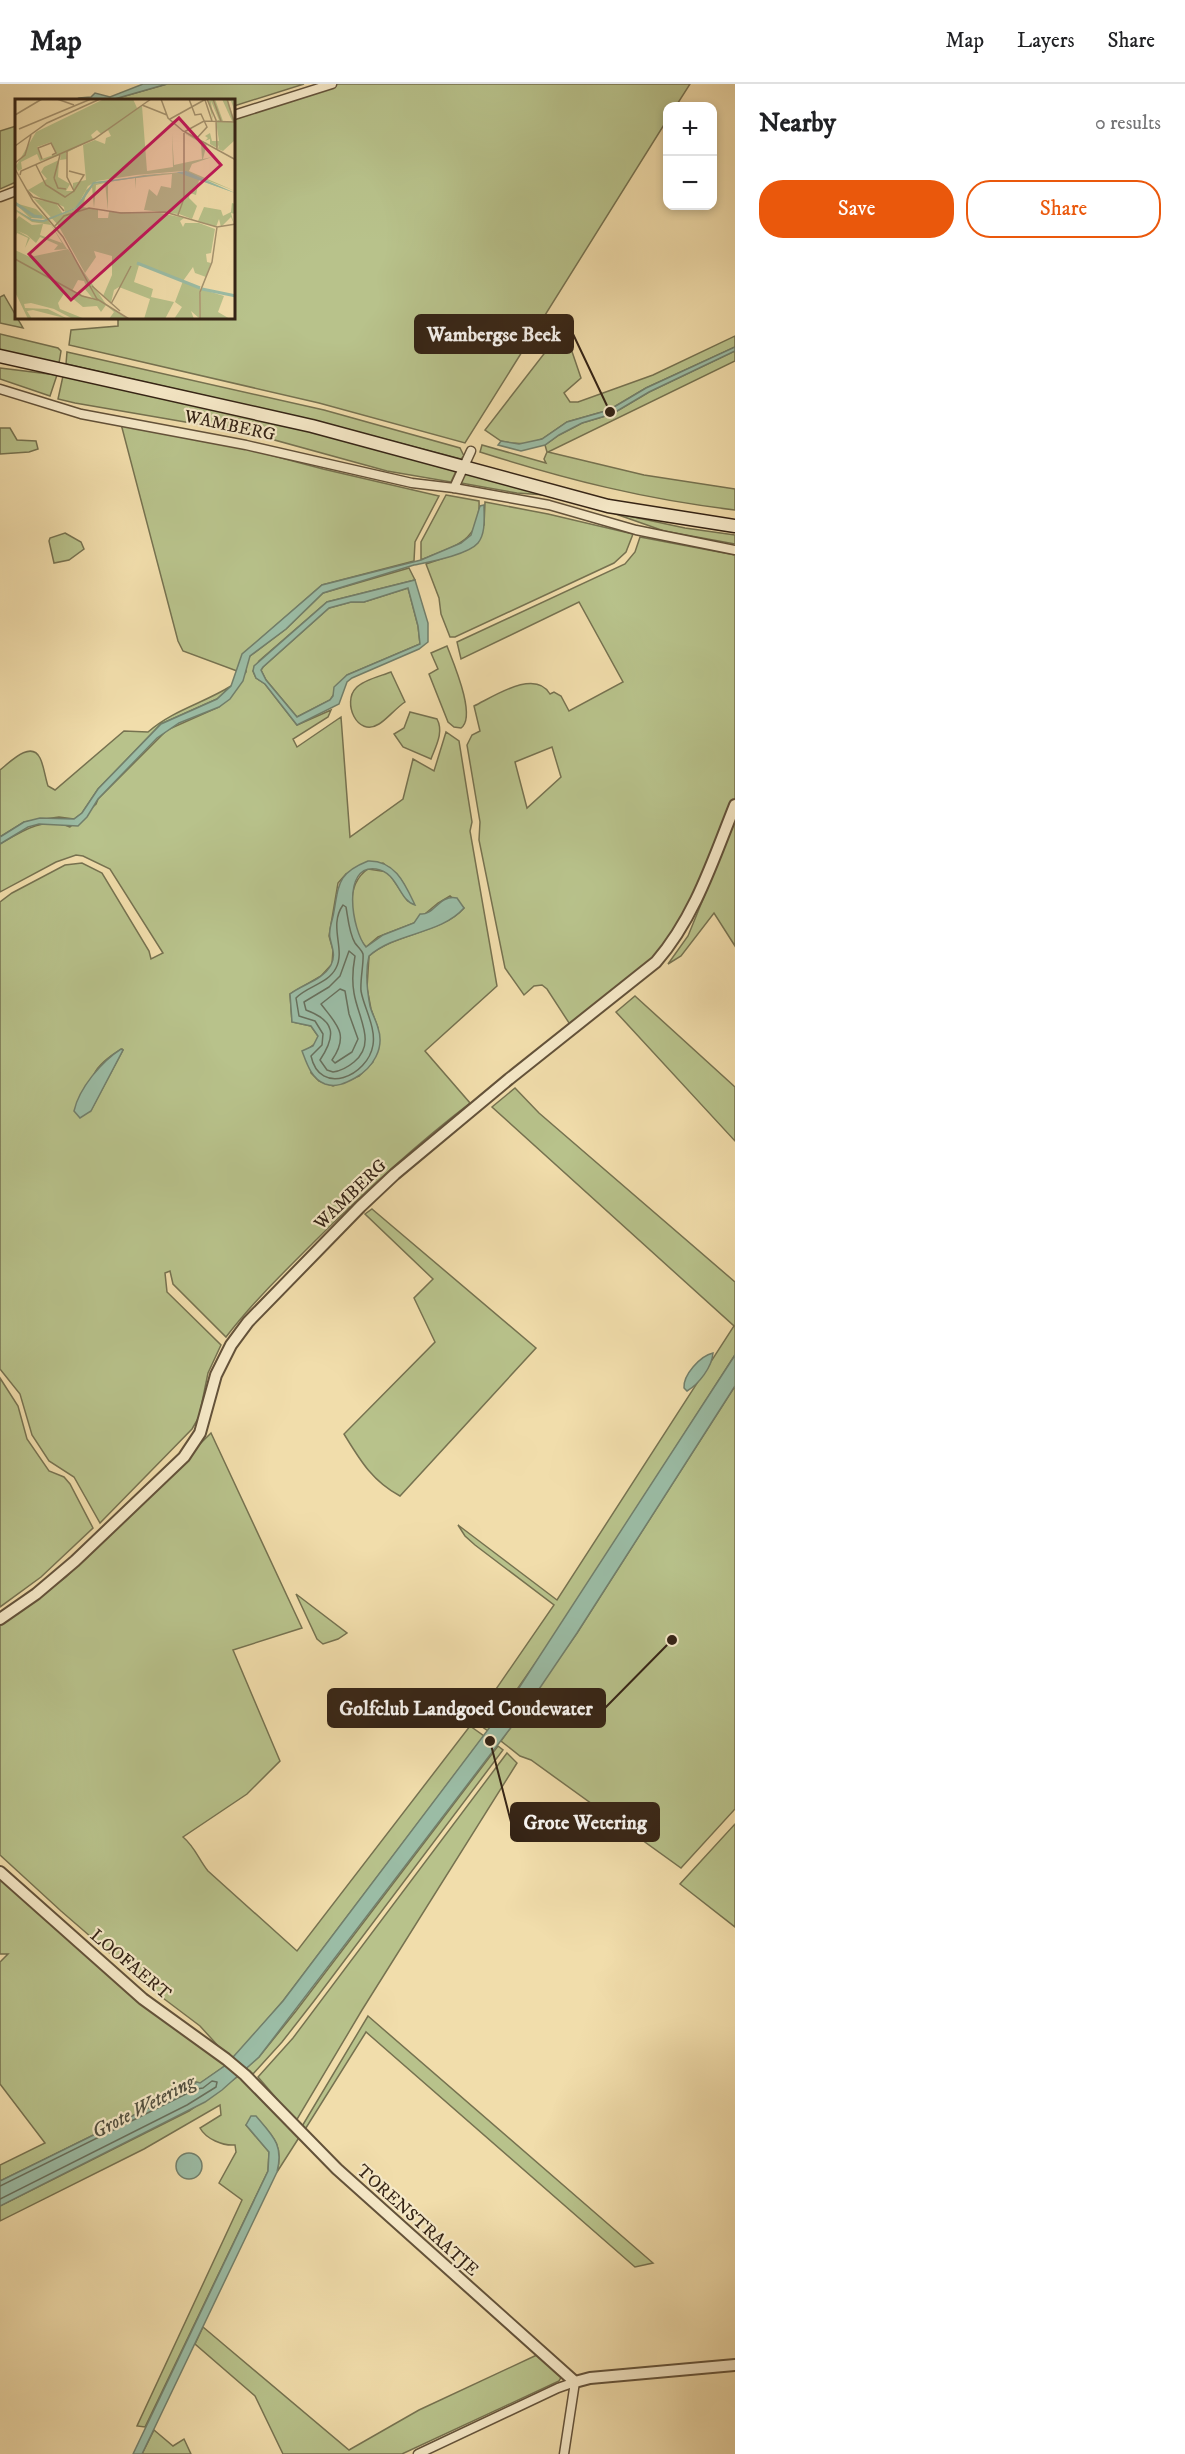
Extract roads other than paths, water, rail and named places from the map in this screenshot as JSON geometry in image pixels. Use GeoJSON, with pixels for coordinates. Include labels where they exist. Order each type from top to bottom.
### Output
{"type":"FeatureCollection","features":[{"type":"Feature","properties":{"kind":"main road","name":"WAMBERG"},"geometry":{"type":"LineString","coordinates":[[0,356],[33,362],[45,368]]}},
{"type":"Feature","properties":{"kind":"main road","name":"WAMBERG"},"geometry":{"type":"LineString","coordinates":[[0,364],[45,368],[312,426],[608,506],[735,526]]}},
{"type":"Feature","properties":{"kind":"street"},"geometry":{"type":"LineString","coordinates":[[236,115],[332,84]]}},
{"type":"Feature","properties":{"kind":"street"},"geometry":{"type":"LineString","coordinates":[[0,197],[15,191]]}},
{"type":"Feature","properties":{"kind":"street","name":"WAMBERG"},"geometry":{"type":"LineString","coordinates":[[0,389],[81,414],[246,446],[412,483],[549,505],[636,530],[735,550]]}},
{"type":"Feature","properties":{"kind":"street"},"geometry":{"type":"LineString","coordinates":[[454,488],[471,451]]}},
{"type":"Feature","properties":{"kind":"street","name":"WAMBERG"},"geometry":{"type":"LineString","coordinates":[[0,1619],[36,1594],[75,1561],[184,1457],[200,1433],[216,1375],[231,1346],[248,1322],[360,1207],[395,1174],[508,1079],[657,962],[673,943],[687,920],[735,805]]}},
{"type":"Feature","properties":{"kind":"street","name":"LOOFAERT"},"geometry":{"type":"LineString","coordinates":[[0,1872],[143,1999],[245,2075]]}},
{"type":"Feature","properties":{"kind":"street","name":"TORENSTRAATJE"},"geometry":{"type":"LineString","coordinates":[[245,2075],[337,2169],[575,2382]]}},
{"type":"Feature","properties":{"kind":"street"},"geometry":{"type":"LineString","coordinates":[[423,2453],[575,2382],[590,2378],[735,2365]]}},
{"type":"Feature","properties":{"kind":"street"},"geometry":{"type":"LineString","coordinates":[[564,2454],[575,2382]]}},
{"type":"Feature","properties":{"kind":"water"},"geometry":{"type":"Polygon","coordinates":[[[143,84],[167,84],[114,99],[77,99],[91,97],[95,93],[110,97],[143,84]]]}},
{"type":"Feature","properties":{"kind":"water"},"geometry":{"type":"Polygon","coordinates":[[[735,347],[735,351],[649,392],[612,414],[582,423],[545,445],[521,451],[498,445],[501,441],[519,444],[542,439],[567,422],[609,410],[646,388],[735,347]]]}},
{"type":"Feature","properties":{"kind":"water"},"geometry":{"type":"Polygon","coordinates":[[[484,505],[481,539],[466,551],[323,593],[286,629],[250,656],[243,681],[230,699],[219,707],[179,723],[157,738],[98,799],[87,817],[78,826],[39,824],[28,827],[0,844],[0,837],[24,822],[40,818],[74,819],[82,813],[98,789],[161,724],[217,699],[231,686],[242,654],[322,585],[421,560],[461,543],[471,535],[480,506],[484,505]]]}},
{"type":"Feature","properties":{"kind":"water"},"geometry":{"type":"Polygon","coordinates":[[[415,580],[428,623],[428,642],[419,649],[352,678],[347,682],[339,704],[297,725],[265,684],[256,678],[253,671],[254,666],[327,602],[415,580]],[[408,588],[364,602],[351,602],[329,608],[261,670],[266,680],[297,717],[330,700],[334,687],[347,675],[420,644],[418,626],[408,588]]]}},
{"type":"Feature","properties":{"kind":"water"},"geometry":{"type":"Polygon","coordinates":[[[368,861],[385,864],[392,869],[403,882],[415,905],[405,898],[389,875],[376,869],[365,870],[358,877],[354,887],[353,900],[357,927],[366,947],[383,935],[414,923],[420,914],[429,912],[446,899],[457,898],[464,908],[443,924],[392,942],[369,956],[367,987],[370,1006],[380,1035],[379,1050],[372,1063],[361,1074],[344,1083],[329,1085],[316,1078],[306,1061],[302,1051],[313,1046],[318,1036],[311,1026],[292,1022],[290,994],[318,978],[331,965],[333,955],[330,931],[339,886],[345,875],[368,861]]]}},
{"type":"Feature","properties":{"kind":"water"},"geometry":{"type":"Polygon","coordinates":[[[121,1049],[123,1050],[91,1111],[80,1118],[74,1111],[86,1084],[99,1068],[121,1049]]]}},
{"type":"Feature","properties":{"kind":"water"},"geometry":{"type":"Polygon","coordinates":[[[713,1353],[704,1375],[687,1391],[684,1383],[689,1372],[703,1358],[713,1353]]]}},
{"type":"Feature","properties":{"kind":"water"},"geometry":{"type":"Polygon","coordinates":[[[735,1355],[735,1386],[529,1704],[259,2057],[205,2102],[0,2206],[0,2181],[197,2082],[200,2083],[226,2065],[283,2001],[515,1694],[735,1355]]]}},
{"type":"Feature","properties":{"kind":"water"},"geometry":{"type":"Polygon","coordinates":[[[251,2116],[256,2116],[276,2141],[279,2155],[277,2172],[142,2454],[133,2454],[268,2171],[269,2152],[246,2125],[251,2116]]]}},
{"type":"Feature","properties":{"kind":"water"},"geometry":{"type":"Polygon","coordinates":[[[189,2153],[198,2157],[202,2166],[198,2175],[189,2179],[180,2175],[176,2166],[180,2157],[189,2153]]]}},
{"type":"Feature","properties":{"kind":"place","name":"Wambergse Beek"},"geometry":{"type":"Point","coordinates":[610,412]}},
{"type":"Feature","properties":{"kind":"place","name":"Golfclub Landgoed Coudewater"},"geometry":{"type":"Point","coordinates":[672,1640]}},
{"type":"Feature","properties":{"kind":"place","name":"Grote Wetering"},"geometry":{"type":"Point","coordinates":[490,1741]}}]}
